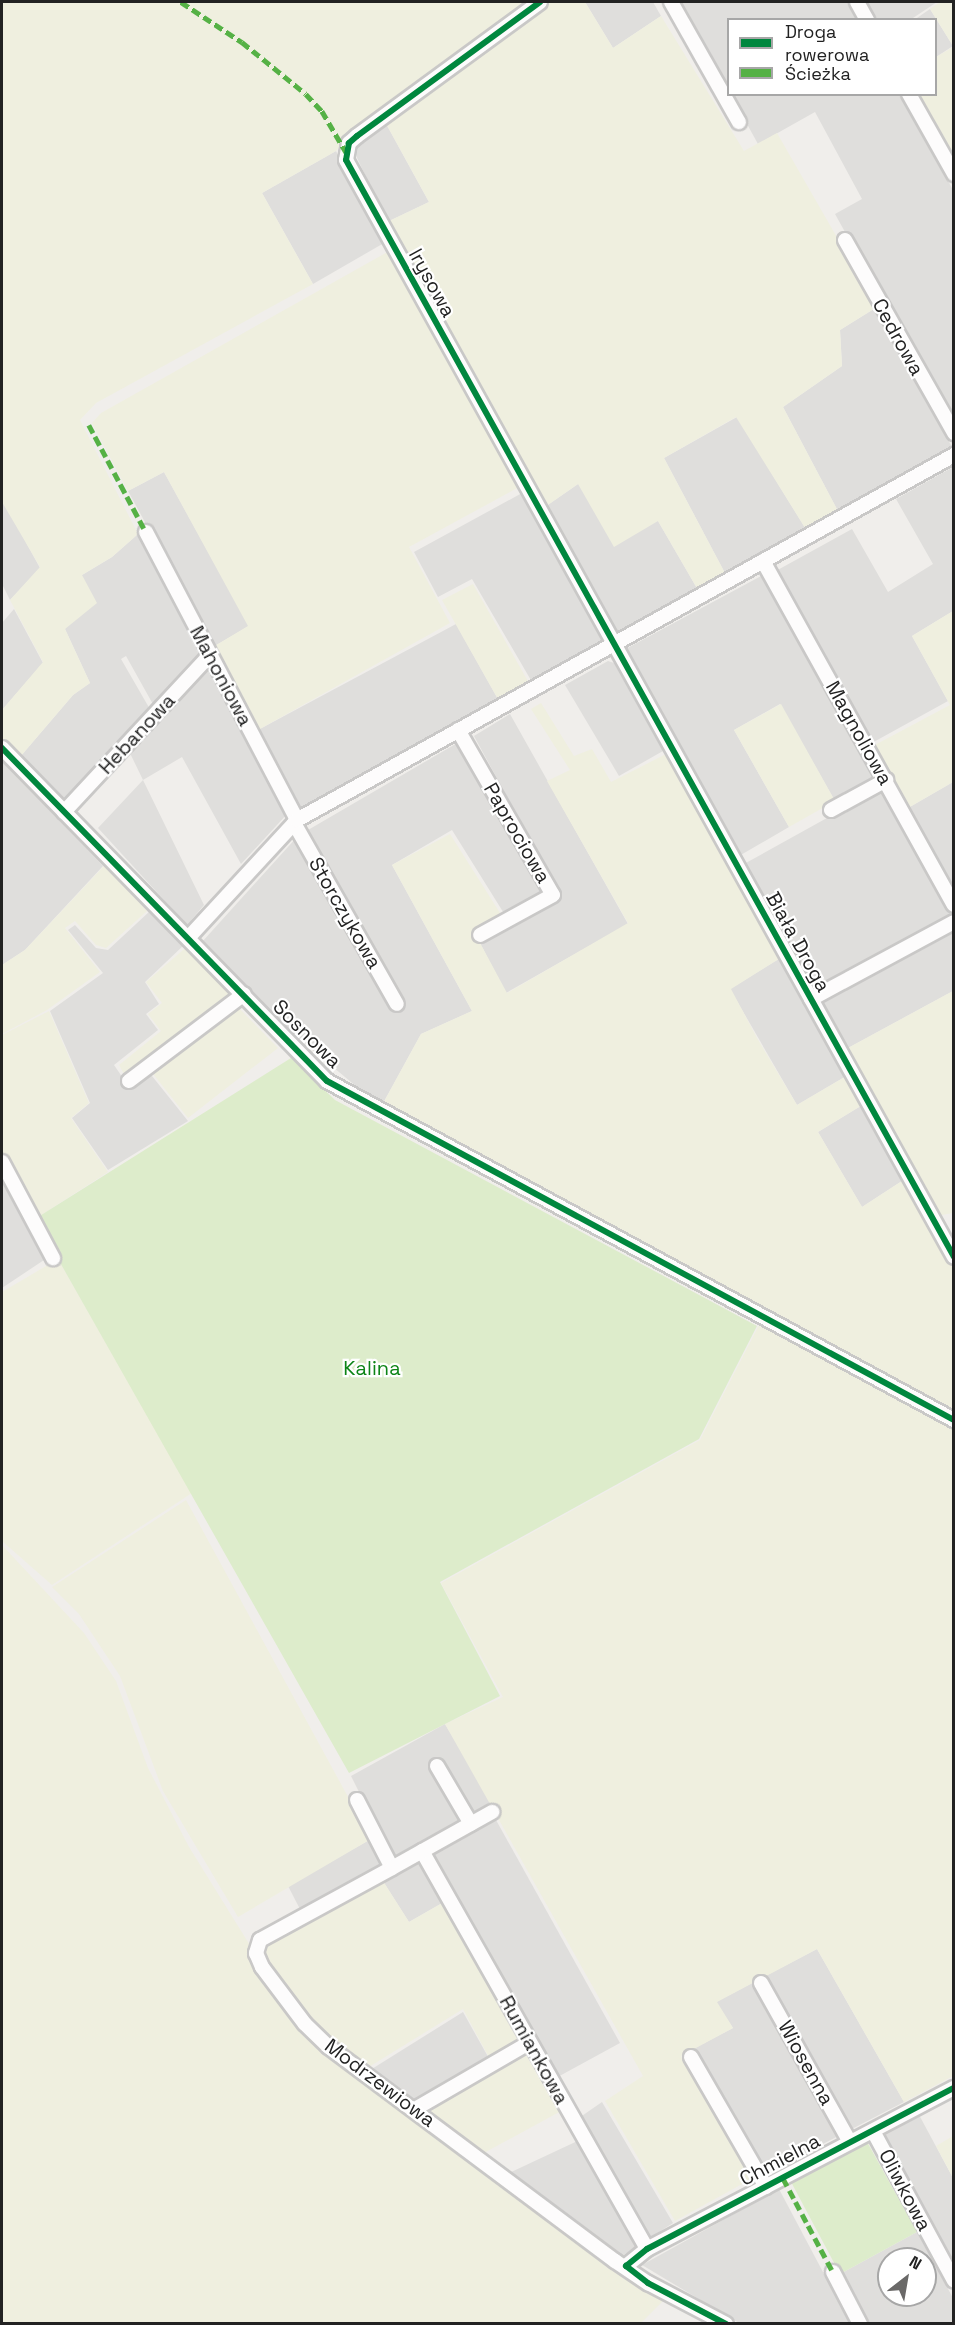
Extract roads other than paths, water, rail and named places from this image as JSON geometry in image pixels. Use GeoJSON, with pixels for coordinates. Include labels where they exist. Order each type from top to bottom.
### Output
{"type":"FeatureCollection","features":[{"type":"Feature","properties":{"kind":"street","name":"Irysowa"},"geometry":{"type":"LineString","coordinates":[[540,2],[357,136],[350,143],[346,160],[614,645]]}},
{"type":"Feature","properties":{"kind":"street"},"geometry":{"type":"LineString","coordinates":[[671,2],[739,122]]}},
{"type":"Feature","properties":{"kind":"street"},"geometry":{"type":"LineString","coordinates":[[858,2],[866,18]]}},
{"type":"Feature","properties":{"kind":"street"},"geometry":{"type":"LineString","coordinates":[[910,96],[954,174]]}},
{"type":"Feature","properties":{"kind":"street","name":"Cedrowa"},"geometry":{"type":"LineString","coordinates":[[846,240],[954,433]]}},
{"type":"Feature","properties":{"kind":"street"},"geometry":{"type":"LineString","coordinates":[[189,937],[295,822],[954,455]]}},
{"type":"Feature","properties":{"kind":"street","name":"Mahoniowa"},"geometry":{"type":"LineString","coordinates":[[146,532],[295,822]]}},
{"type":"Feature","properties":{"kind":"street","name":"Magnoliowa"},"geometry":{"type":"LineString","coordinates":[[763,561],[954,905]]}},
{"type":"Feature","properties":{"kind":"street","name":"Biała Droga"},"geometry":{"type":"LineString","coordinates":[[614,645],[954,1257]]}},
{"type":"Feature","properties":{"kind":"street","name":"Hebanowa"},"geometry":{"type":"LineString","coordinates":[[64,812],[210,655]]}},
{"type":"Feature","properties":{"kind":"street","name":"Paprociowa"},"geometry":{"type":"LineString","coordinates":[[458,730],[553,895],[480,935]]}},
{"type":"Feature","properties":{"kind":"street","name":"Sosnowa"},"geometry":{"type":"LineString","coordinates":[[2,748],[189,937],[327,1081],[954,1420]]}},
{"type":"Feature","properties":{"kind":"street"},"geometry":{"type":"LineString","coordinates":[[831,810],[886,780]]}},
{"type":"Feature","properties":{"kind":"street","name":"Storczykowa"},"geometry":{"type":"LineString","coordinates":[[295,822],[397,1004]]}},
{"type":"Feature","properties":{"kind":"street"},"geometry":{"type":"LineString","coordinates":[[811,999],[954,922]]}},
{"type":"Feature","properties":{"kind":"street"},"geometry":{"type":"LineString","coordinates":[[129,1081],[244,994]]}},
{"type":"Feature","properties":{"kind":"street"},"geometry":{"type":"LineString","coordinates":[[2,1162],[53,1258]]}},
{"type":"Feature","properties":{"kind":"street"},"geometry":{"type":"LineString","coordinates":[[437,1766],[471,1824]]}},
{"type":"Feature","properties":{"kind":"street"},"geometry":{"type":"LineString","coordinates":[[357,1800],[392,1868],[492,1812]]}},
{"type":"Feature","properties":{"kind":"street","name":"Rumiankowa"},"geometry":{"type":"LineString","coordinates":[[422,1851],[647,2249]]}},
{"type":"Feature","properties":{"kind":"street","name":"Modrzewiowa"},"geometry":{"type":"LineString","coordinates":[[392,1868],[260,1940],[256,1953],[262,1967],[305,2024],[329,2047],[648,2283],[726,2324]]}},
{"type":"Feature","properties":{"kind":"street","name":"Wiosenna"},"geometry":{"type":"LineString","coordinates":[[761,1983],[850,2142]]}},
{"type":"Feature","properties":{"kind":"street"},"geometry":{"type":"LineString","coordinates":[[415,2109],[529,2043]]}},
{"type":"Feature","properties":{"kind":"street"},"geometry":{"type":"LineString","coordinates":[[691,2057],[766,2187]]}},
{"type":"Feature","properties":{"kind":"street","name":"Chmielna"},"geometry":{"type":"LineString","coordinates":[[626,2266],[647,2249],[954,2088]]}},
{"type":"Feature","properties":{"kind":"street","name":"Oliwkowa"},"geometry":{"type":"LineString","coordinates":[[873,2131],[954,2281]]}},
{"type":"Feature","properties":{"kind":"street"},"geometry":{"type":"LineString","coordinates":[[833,2272],[860,2324]]}},
{"type":"Feature","properties":{"kind":"park label","name":"Kalina"},"geometry":{"type":"Point","coordinates":[372,1368]}}]}
